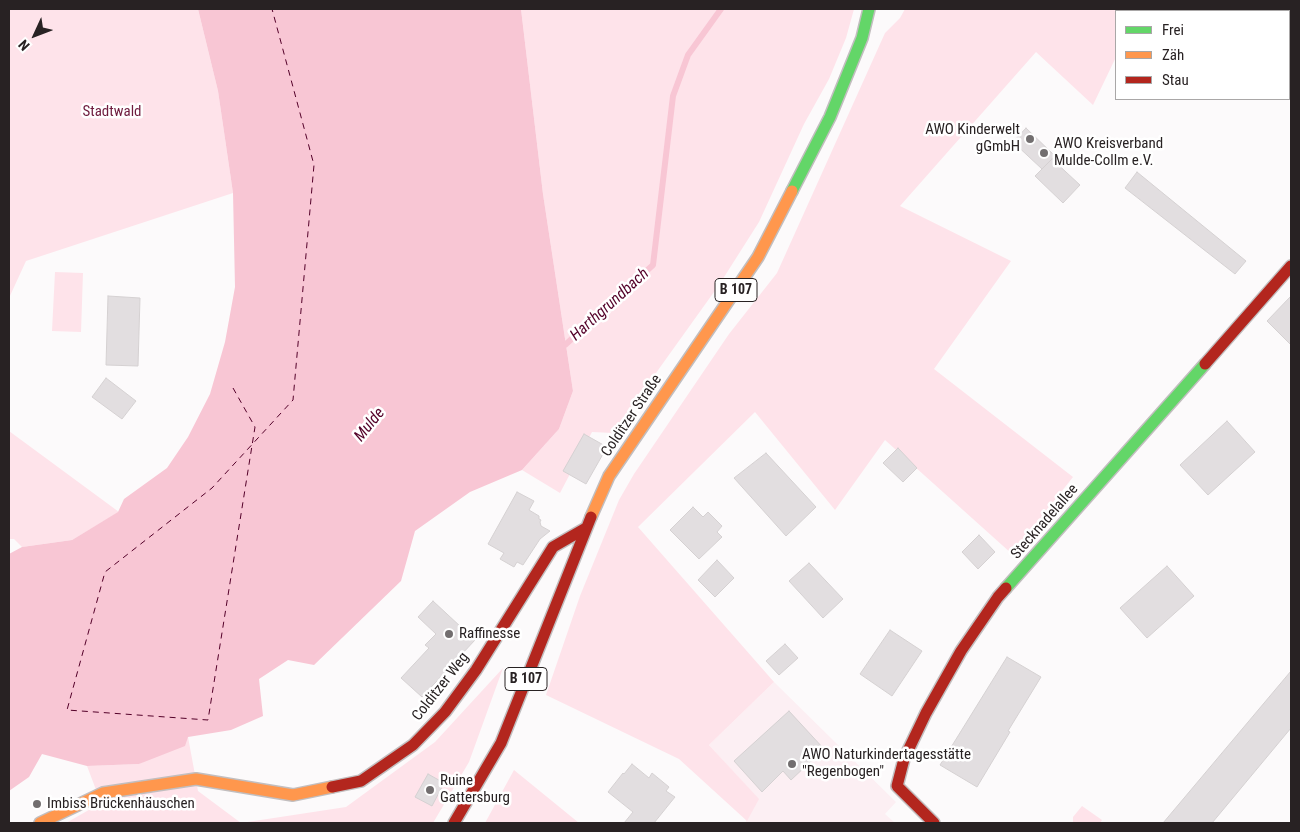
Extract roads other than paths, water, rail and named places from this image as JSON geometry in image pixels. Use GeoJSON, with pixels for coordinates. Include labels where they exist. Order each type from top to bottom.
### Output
{"type":"FeatureCollection","features":[{"type":"Feature","properties":{"kind":"street","name":"Colditzer Straße"},"geometry":{"type":"LineString","coordinates":[[454,823],[501,743],[586,528],[609,476],[758,257],[830,117],[862,38],[868,9]]}},
{"type":"Feature","properties":{"kind":"street","name":"Stecknadelallee"},"geometry":{"type":"LineString","coordinates":[[934,823],[898,786],[907,752],[926,713],[962,651],[998,597],[1291,266]]}},
{"type":"Feature","properties":{"kind":"street","name":"Colditzer Weg"},"geometry":{"type":"LineString","coordinates":[[40,823],[103,793],[196,779],[293,795],[361,781],[413,745],[445,712],[476,670],[553,547],[586,528]]}},
{"type":"Feature","properties":{"kind":"water","name":"Mulde"},"geometry":{"type":"Polygon","coordinates":[[[198,9],[521,9],[543,194],[573,391],[559,429],[522,470],[470,492],[415,531],[401,581],[314,665],[288,660],[259,679],[263,716],[231,730],[188,737],[185,746],[139,764],[87,766],[42,754],[29,777],[9,791],[9,554],[22,547],[72,540],[118,512],[124,499],[167,468],[188,437],[210,394],[225,342],[235,287],[233,193],[218,91],[198,9]]]}},
{"type":"Feature","properties":{"kind":"waterway","name":"Harthgrundbach"},"geometry":{"type":"LineString","coordinates":[[557,348],[565,345],[653,265],[673,96],[688,55],[721,9]]}},
{"type":"Feature","properties":{"kind":"place","name":"AWO Kinderwelt gGmbH"},"geometry":{"type":"Point","coordinates":[1030,139]}},
{"type":"Feature","properties":{"kind":"place","name":"AWO Kreisverband Mulde-Collm e.V."},"geometry":{"type":"Point","coordinates":[1044,153]}},
{"type":"Feature","properties":{"kind":"place","name":"Raffinesse"},"geometry":{"type":"Point","coordinates":[449,634]}},
{"type":"Feature","properties":{"kind":"place","name":"AWO Naturkindertagesstätte \"Regenbogen\""},"geometry":{"type":"Point","coordinates":[792,764]}},
{"type":"Feature","properties":{"kind":"place","name":"Ruine Gattersburg"},"geometry":{"type":"Point","coordinates":[430,790]}},
{"type":"Feature","properties":{"kind":"place","name":"Imbiss Brückenhäuschen"},"geometry":{"type":"Point","coordinates":[37,804]}},
{"type":"Feature","properties":{"kind":"park label","name":"Stadtwald"},"geometry":{"type":"Point","coordinates":[112,112]}}]}
